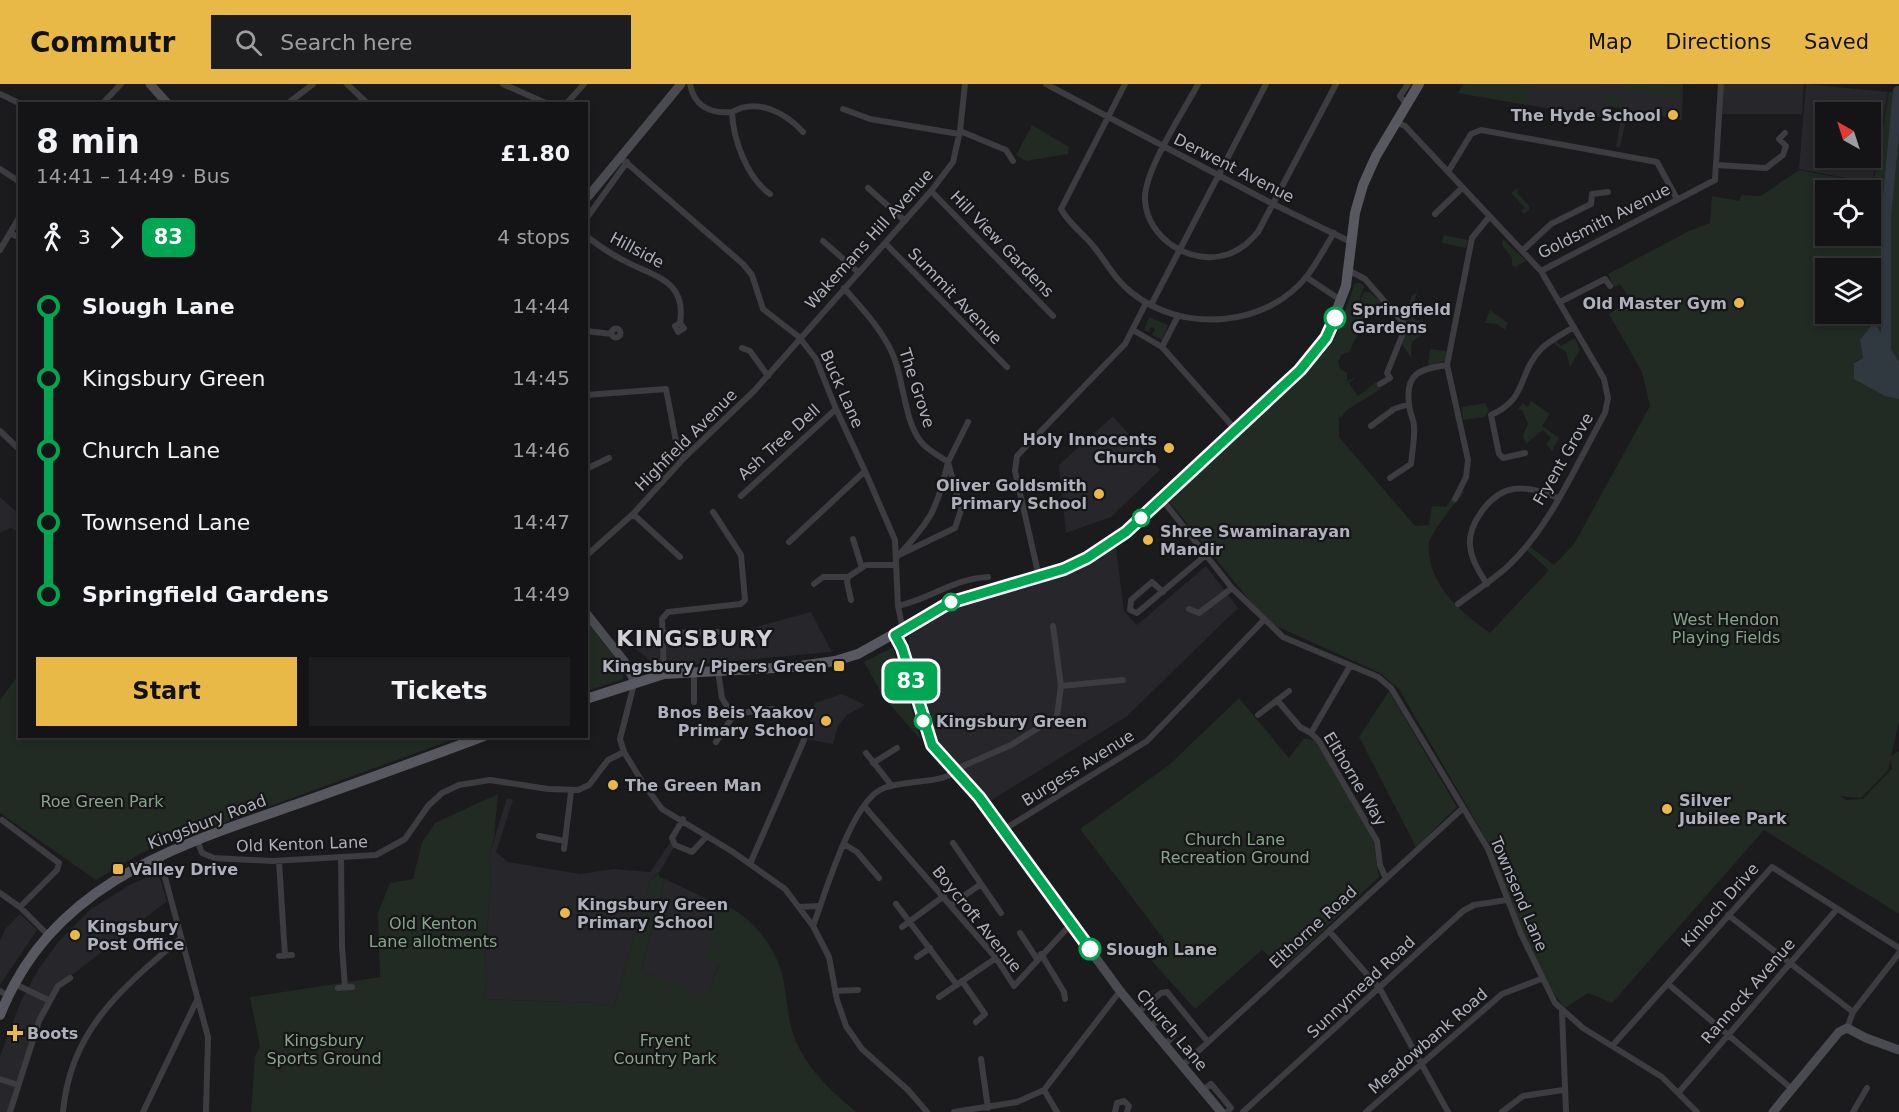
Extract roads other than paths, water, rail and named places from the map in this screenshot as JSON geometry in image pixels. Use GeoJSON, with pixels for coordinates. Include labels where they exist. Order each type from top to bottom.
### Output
{"type":"FeatureCollection","features":[{"type":"Feature","properties":{"kind":"main road"},"geometry":{"type":"LineString","coordinates":[[150,84],[166,102]]}},
{"type":"Feature","properties":{"kind":"main road"},"geometry":{"type":"LineString","coordinates":[[588,197],[624,160],[681,84]]}},
{"type":"Feature","properties":{"kind":"main road"},"geometry":{"type":"LineString","coordinates":[[588,698],[664,674],[793,667],[835,661],[858,654],[949,603],[1064,569],[1102,549],[1126,532],[1281,389],[1326,338],[1342,301],[1363,186],[1376,156],[1419,84]]}},
{"type":"Feature","properties":{"kind":"main road"},"geometry":{"type":"LineString","coordinates":[[588,616],[624,661],[634,682]]}},
{"type":"Feature","properties":{"kind":"main road","name":"Church Lane"},"geometry":{"type":"LineString","coordinates":[[899,633],[928,737],[1003,830],[1137,1013],[1221,1112]]}},
{"type":"Feature","properties":{"kind":"main road","name":"Kingsbury Road"},"geometry":{"type":"LineString","coordinates":[[0,1015],[4,994],[15,984],[48,935],[72,909],[109,881],[159,855],[197,840],[478,738]]}},
{"type":"Feature","properties":{"kind":"main road"},"geometry":{"type":"LineString","coordinates":[[1773,1112],[1839,1032],[1847,1028],[1866,1038],[1899,1050]]}},
{"type":"Feature","properties":{"kind":"street"},"geometry":{"type":"LineString","coordinates":[[104,102],[121,84]]}},
{"type":"Feature","properties":{"kind":"street"},"geometry":{"type":"LineString","coordinates":[[290,102],[313,84]]}},
{"type":"Feature","properties":{"kind":"street"},"geometry":{"type":"LineString","coordinates":[[347,84],[366,102]]}},
{"type":"Feature","properties":{"kind":"street"},"geometry":{"type":"LineString","coordinates":[[503,84],[544,102]]}},
{"type":"Feature","properties":{"kind":"street"},"geometry":{"type":"LineString","coordinates":[[568,102],[584,84]]}},
{"type":"Feature","properties":{"kind":"street"},"geometry":{"type":"LineString","coordinates":[[690,84],[695,99],[704,108],[715,112],[732,112],[748,106],[767,108],[785,117],[803,132]]}},
{"type":"Feature","properties":{"kind":"street","name":"Wakemans Hill Avenue"},"geometry":{"type":"LineString","coordinates":[[799,337],[905,221],[952,162],[959,133],[965,84]]}},
{"type":"Feature","properties":{"kind":"street","name":"Derwent Avenue"},"geometry":{"type":"LineString","coordinates":[[1046,84],[1218,176],[1351,242]]}},
{"type":"Feature","properties":{"kind":"street"},"geometry":{"type":"LineString","coordinates":[[1125,84],[1106,117],[1061,209],[1095,248],[1108,270],[1120,284],[1148,304],[1178,316],[1219,320],[1252,314],[1281,299],[1306,277],[1334,233]]}},
{"type":"Feature","properties":{"kind":"street"},"geometry":{"type":"LineString","coordinates":[[1198,84],[1149,174],[1144,199],[1150,222],[1165,241],[1178,250],[1207,257],[1227,255],[1245,247],[1258,232],[1336,84]]}},
{"type":"Feature","properties":{"kind":"street"},"geometry":{"type":"LineString","coordinates":[[1039,578],[1016,471],[1017,456],[1116,354],[1133,330],[1266,84]]}},
{"type":"Feature","properties":{"kind":"street"},"geometry":{"type":"LineString","coordinates":[[1407,105],[1400,96],[1408,84]]}},
{"type":"Feature","properties":{"kind":"street"},"geometry":{"type":"LineString","coordinates":[[1721,84],[1717,165],[1766,168],[1783,155],[1786,146],[1779,139],[1785,133]]}},
{"type":"Feature","properties":{"kind":"street"},"geometry":{"type":"LineString","coordinates":[[0,94],[18,103]]}},
{"type":"Feature","properties":{"kind":"street"},"geometry":{"type":"LineString","coordinates":[[843,109],[870,119],[959,133],[1006,150],[1013,160]]}},
{"type":"Feature","properties":{"kind":"street"},"geometry":{"type":"LineString","coordinates":[[732,112],[734,132],[748,166],[758,183],[770,194]]}},
{"type":"Feature","properties":{"kind":"street","name":"Goldsmith Avenue"},"geometry":{"type":"LineString","coordinates":[[1396,122],[1405,126],[1541,271],[1715,180],[1717,165]]}},
{"type":"Feature","properties":{"kind":"street"},"geometry":{"type":"LineString","coordinates":[[1448,172],[1471,134],[1481,130],[1657,162],[1677,199]]}},
{"type":"Feature","properties":{"kind":"street"},"geometry":{"type":"LineString","coordinates":[[588,216],[624,160]]}},
{"type":"Feature","properties":{"kind":"street","name":"Buck Lane"},"geometry":{"type":"LineString","coordinates":[[624,160],[743,264],[752,275],[763,309],[799,337],[816,359],[895,540],[898,556]]}},
{"type":"Feature","properties":{"kind":"street"},"geometry":{"type":"LineString","coordinates":[[0,170],[18,181]]}},
{"type":"Feature","properties":{"kind":"street"},"geometry":{"type":"LineString","coordinates":[[868,188],[905,221]]}},
{"type":"Feature","properties":{"kind":"street"},"geometry":{"type":"LineString","coordinates":[[1435,214],[1462,188]]}},
{"type":"Feature","properties":{"kind":"street","name":"Hill View Gardens"},"geometry":{"type":"LineString","coordinates":[[931,191],[1053,316]]}},
{"type":"Feature","properties":{"kind":"street"},"geometry":{"type":"LineString","coordinates":[[1522,251],[1551,224],[1591,204],[1592,194],[1608,192]]}},
{"type":"Feature","properties":{"kind":"street"},"geometry":{"type":"LineString","coordinates":[[1455,500],[1466,477],[1468,460],[1447,366],[1472,238],[1489,218]]}},
{"type":"Feature","properties":{"kind":"street"},"geometry":{"type":"LineString","coordinates":[[0,250],[18,219]]}},
{"type":"Feature","properties":{"kind":"street"},"geometry":{"type":"LineString","coordinates":[[10,232],[18,237]]}},
{"type":"Feature","properties":{"kind":"street","name":"Hillside"},"geometry":{"type":"LineString","coordinates":[[588,238],[621,260],[669,283],[680,298],[682,306],[680,323]]}},
{"type":"Feature","properties":{"kind":"street"},"geometry":{"type":"LineString","coordinates":[[823,241],[858,272]]}},
{"type":"Feature","properties":{"kind":"street","name":"Summit Avenue"},"geometry":{"type":"LineString","coordinates":[[885,243],[1007,367]]}},
{"type":"Feature","properties":{"kind":"street"},"geometry":{"type":"LineString","coordinates":[[1348,270],[1365,279],[1406,326],[1387,373],[1390,378],[1380,384]]}},
{"type":"Feature","properties":{"kind":"street","name":"Fryent Grove"},"geometry":{"type":"LineString","coordinates":[[1458,604],[1487,584],[1528,545],[1558,498],[1605,413],[1608,398],[1604,379],[1541,271]]}},
{"type":"Feature","properties":{"kind":"street"},"geometry":{"type":"LineString","coordinates":[[1306,277],[1342,301]]}},
{"type":"Feature","properties":{"kind":"street"},"geometry":{"type":"LineString","coordinates":[[1560,302],[1605,279],[1610,286]]}},
{"type":"Feature","properties":{"kind":"street","name":"The Grove"},"geometry":{"type":"LineString","coordinates":[[844,288],[888,343],[901,375],[911,423],[917,436],[922,444],[948,462]]}},
{"type":"Feature","properties":{"kind":"street"},"geometry":{"type":"LineString","coordinates":[[1162,347],[1178,316]]}},
{"type":"Feature","properties":{"kind":"street"},"geometry":{"type":"LineString","coordinates":[[1525,453],[1503,458],[1499,454],[1491,415],[1507,408],[1516,398],[1529,368],[1541,349],[1574,327]]}},
{"type":"Feature","properties":{"kind":"street"},"geometry":{"type":"LineString","coordinates":[[1133,330],[1162,347],[1235,429]]}},
{"type":"Feature","properties":{"kind":"street"},"geometry":{"type":"LineString","coordinates":[[588,331],[612,334]]}},
{"type":"Feature","properties":{"kind":"street","name":"Highfield Avenue"},"geometry":{"type":"LineString","coordinates":[[588,554],[633,514],[684,458],[768,376],[799,337]]}},
{"type":"Feature","properties":{"kind":"street"},"geometry":{"type":"LineString","coordinates":[[742,348],[750,351],[768,376]]}},
{"type":"Feature","properties":{"kind":"street"},"geometry":{"type":"LineString","coordinates":[[1390,478],[1411,464],[1414,425],[1408,404],[1408,385],[1414,375],[1428,368],[1447,366]]}},
{"type":"Feature","properties":{"kind":"street"},"geometry":{"type":"LineString","coordinates":[[588,395],[666,389],[678,452],[684,458]]}},
{"type":"Feature","properties":{"kind":"street"},"geometry":{"type":"LineString","coordinates":[[1371,426],[1394,409],[1408,404]]}},
{"type":"Feature","properties":{"kind":"street","name":"Ash Tree Dell"},"geometry":{"type":"LineString","coordinates":[[741,496],[836,409]]}},
{"type":"Feature","properties":{"kind":"street"},"geometry":{"type":"LineString","coordinates":[[899,633],[894,565],[898,556],[931,516],[939,500],[948,462],[968,422]]}},
{"type":"Feature","properties":{"kind":"street"},"geometry":{"type":"LineString","coordinates":[[0,431],[18,448]]}},
{"type":"Feature","properties":{"kind":"street"},"geometry":{"type":"LineString","coordinates":[[588,469],[609,458]]}},
{"type":"Feature","properties":{"kind":"street"},"geometry":{"type":"LineString","coordinates":[[898,556],[955,528],[961,510],[948,462]]}},
{"type":"Feature","properties":{"kind":"street"},"geometry":{"type":"LineString","coordinates":[[789,542],[866,471]]}},
{"type":"Feature","properties":{"kind":"street"},"geometry":{"type":"LineString","coordinates":[[1487,584],[1473,559],[1469,543],[1474,522],[1488,501],[1504,491],[1522,487],[1558,498]]}},
{"type":"Feature","properties":{"kind":"street","name":"Townsend Lane"},"geometry":{"type":"LineString","coordinates":[[1161,498],[1232,588],[1263,621],[1283,637],[1378,677],[1390,688],[1488,849],[1541,979],[1562,1012],[1576,1024],[1662,1077],[1697,1112]]}},
{"type":"Feature","properties":{"kind":"street"},"geometry":{"type":"LineString","coordinates":[[664,674],[662,620],[668,612],[741,604],[745,600],[741,555],[713,512]]}},
{"type":"Feature","properties":{"kind":"street"},"geometry":{"type":"LineString","coordinates":[[633,514],[680,556]]}},
{"type":"Feature","properties":{"kind":"street"},"geometry":{"type":"LineString","coordinates":[[853,539],[862,568]]}},
{"type":"Feature","properties":{"kind":"street"},"geometry":{"type":"LineString","coordinates":[[1163,592],[1152,582],[1131,600],[1130,610],[1137,613],[1163,592],[1206,555]]}},
{"type":"Feature","properties":{"kind":"street"},"geometry":{"type":"LineString","coordinates":[[814,584],[823,577],[848,577],[874,564],[894,565]]}},
{"type":"Feature","properties":{"kind":"street"},"geometry":{"type":"LineString","coordinates":[[848,577],[848,593],[851,600]]}},
{"type":"Feature","properties":{"kind":"street"},"geometry":{"type":"LineString","coordinates":[[898,606],[918,602],[960,580],[988,577]]}},
{"type":"Feature","properties":{"kind":"street"},"geometry":{"type":"LineString","coordinates":[[1189,609],[1199,614],[1232,588]]}},
{"type":"Feature","properties":{"kind":"street","name":"Burgess Avenue"},"geometry":{"type":"LineString","coordinates":[[1003,830],[1147,741],[1263,621]]}},
{"type":"Feature","properties":{"kind":"street"},"geometry":{"type":"LineString","coordinates":[[813,926],[818,906],[844,844],[864,806],[877,791],[892,786],[943,779],[1011,745],[1057,716],[1061,687],[1053,627]]}},
{"type":"Feature","properties":{"kind":"street"},"geometry":{"type":"LineString","coordinates":[[662,633],[718,632]]}},
{"type":"Feature","properties":{"kind":"street","name":"Elthorne Way"},"geometry":{"type":"LineString","coordinates":[[1350,666],[1311,733],[1319,741],[1377,841],[1380,865],[1386,879]]}},
{"type":"Feature","properties":{"kind":"street"},"geometry":{"type":"LineString","coordinates":[[694,671],[694,702]]}},
{"type":"Feature","properties":{"kind":"street"},"geometry":{"type":"LineString","coordinates":[[718,671],[722,698],[733,714]]}},
{"type":"Feature","properties":{"kind":"street"},"geometry":{"type":"LineString","coordinates":[[1061,687],[1123,681]]}},
{"type":"Feature","properties":{"kind":"street"},"geometry":{"type":"LineString","coordinates":[[634,682],[620,739],[624,752],[662,809],[683,819],[785,889],[813,926],[829,957],[835,991],[846,1026],[862,1049],[908,1090],[927,1112]]}},
{"type":"Feature","properties":{"kind":"street"},"geometry":{"type":"LineString","coordinates":[[1258,716],[1289,691]]}},
{"type":"Feature","properties":{"kind":"street"},"geometry":{"type":"LineString","coordinates":[[1278,700],[1300,727],[1311,733]]}},
{"type":"Feature","properties":{"kind":"street"},"geometry":{"type":"LineString","coordinates":[[733,714],[773,709]]}},
{"type":"Feature","properties":{"kind":"street"},"geometry":{"type":"LineString","coordinates":[[716,742],[733,714]]}},
{"type":"Feature","properties":{"kind":"street"},"geometry":{"type":"LineString","coordinates":[[750,864],[804,740]]}},
{"type":"Feature","properties":{"kind":"street"},"geometry":{"type":"LineString","coordinates":[[873,763],[897,748]]}},
{"type":"Feature","properties":{"kind":"street"},"geometry":{"type":"LineString","coordinates":[[564,849],[571,792],[589,785],[608,760],[624,752]]}},
{"type":"Feature","properties":{"kind":"street"},"geometry":{"type":"LineString","coordinates":[[866,753],[892,786]]}},
{"type":"Feature","properties":{"kind":"street","name":"Old Kenton Lane"},"geometry":{"type":"LineString","coordinates":[[197,840],[202,853],[207,857],[279,861],[341,859],[376,855],[405,839],[428,806],[442,793],[459,785],[490,780],[571,792]]}},
{"type":"Feature","properties":{"kind":"street","name":"Boycroft Avenue"},"geometry":{"type":"LineString","coordinates":[[864,806],[996,958],[1014,986],[1071,924]]}},
{"type":"Feature","properties":{"kind":"street","name":"Elthorne Road"},"geometry":{"type":"LineString","coordinates":[[1183,1065],[1462,809]]}},
{"type":"Feature","properties":{"kind":"street"},"geometry":{"type":"LineString","coordinates":[[683,819],[672,838],[675,846],[692,852],[707,836]]}},
{"type":"Feature","properties":{"kind":"street"},"geometry":{"type":"LineString","coordinates":[[2,820],[59,862],[55,872],[20,907]]}},
{"type":"Feature","properties":{"kind":"street"},"geometry":{"type":"LineString","coordinates":[[539,836],[565,841]]}},
{"type":"Feature","properties":{"kind":"street"},"geometry":{"type":"LineString","coordinates":[[953,843],[1001,913]]}},
{"type":"Feature","properties":{"kind":"street"},"geometry":{"type":"LineString","coordinates":[[844,844],[856,852],[879,878]]}},
{"type":"Feature","properties":{"kind":"street"},"geometry":{"type":"LineString","coordinates":[[159,855],[207,1037],[206,1112]]}},
{"type":"Feature","properties":{"kind":"street"},"geometry":{"type":"LineString","coordinates":[[341,859],[345,988]]}},
{"type":"Feature","properties":{"kind":"street"},"geometry":{"type":"LineString","coordinates":[[279,861],[286,956]]}},
{"type":"Feature","properties":{"kind":"street","name":"Kinloch Drive"},"geometry":{"type":"LineString","coordinates":[[1612,1046],[1772,867],[1899,948]]}},
{"type":"Feature","properties":{"kind":"street"},"geometry":{"type":"LineString","coordinates":[[951,905],[981,884]]}},
{"type":"Feature","properties":{"kind":"street"},"geometry":{"type":"LineString","coordinates":[[0,893],[20,907],[48,935]]}},
{"type":"Feature","properties":{"kind":"street"},"geometry":{"type":"LineString","coordinates":[[902,927],[944,897]]}},
{"type":"Feature","properties":{"kind":"street","name":"Sunnymead Road"},"geometry":{"type":"LineString","coordinates":[[1243,1112],[1380,989],[1462,911],[1474,905],[1507,900]]}},
{"type":"Feature","properties":{"kind":"street"},"geometry":{"type":"LineString","coordinates":[[896,904],[985,1014],[976,1022]]}},
{"type":"Feature","properties":{"kind":"street"},"geometry":{"type":"LineString","coordinates":[[799,907],[818,906]]}},
{"type":"Feature","properties":{"kind":"street","name":"Rannock Avenue"},"geometry":{"type":"LineString","coordinates":[[1679,1092],[1837,909]]}},
{"type":"Feature","properties":{"kind":"street"},"geometry":{"type":"LineString","coordinates":[[1728,915],[1852,1012]]}},
{"type":"Feature","properties":{"kind":"street"},"geometry":{"type":"LineString","coordinates":[[1329,931],[1380,989],[1448,1112]]}},
{"type":"Feature","properties":{"kind":"street"},"geometry":{"type":"LineString","coordinates":[[1020,933],[1064,992],[1065,999]]}},
{"type":"Feature","properties":{"kind":"street"},"geometry":{"type":"LineString","coordinates":[[63,1112],[75,1061],[98,1017],[118,993],[180,939]]}},
{"type":"Feature","properties":{"kind":"street"},"geometry":{"type":"LineString","coordinates":[[917,957],[930,948]]}},
{"type":"Feature","properties":{"kind":"street"},"geometry":{"type":"LineString","coordinates":[[1847,1028],[1852,1012],[1899,953]]}},
{"type":"Feature","properties":{"kind":"street"},"geometry":{"type":"LineString","coordinates":[[939,997],[996,958]]}},
{"type":"Feature","properties":{"kind":"street"},"geometry":{"type":"LineString","coordinates":[[10,1112],[48,1000],[60,984],[70,978]]}},
{"type":"Feature","properties":{"kind":"street","name":"Meadowbank Road"},"geometry":{"type":"LineString","coordinates":[[1366,1112],[1502,994],[1541,979]]}},
{"type":"Feature","properties":{"kind":"street"},"geometry":{"type":"LineString","coordinates":[[15,984],[48,1000]]}},
{"type":"Feature","properties":{"kind":"street"},"geometry":{"type":"LineString","coordinates":[[1668,984],[1792,1089]]}},
{"type":"Feature","properties":{"kind":"street"},"geometry":{"type":"LineString","coordinates":[[835,991],[858,990]]}},
{"type":"Feature","properties":{"kind":"street"},"geometry":{"type":"LineString","coordinates":[[954,1112],[1017,1102],[1044,1090],[1120,991]]}},
{"type":"Feature","properties":{"kind":"street"},"geometry":{"type":"LineString","coordinates":[[1137,1013],[1161,993],[1167,992],[1208,1042]]}},
{"type":"Feature","properties":{"kind":"street"},"geometry":{"type":"LineString","coordinates":[[142,1112],[197,1000]]}},
{"type":"Feature","properties":{"kind":"street"},"geometry":{"type":"LineString","coordinates":[[1562,1012],[1563,1090],[1566,1112]]}},
{"type":"Feature","properties":{"kind":"street"},"geometry":{"type":"LineString","coordinates":[[1150,1028],[1161,1017],[1174,1029],[1175,1034],[1165,1045]]}},
{"type":"Feature","properties":{"kind":"street"},"geometry":{"type":"LineString","coordinates":[[1563,1032],[1576,1024]]}},
{"type":"Feature","properties":{"kind":"street"},"geometry":{"type":"LineString","coordinates":[[981,1059],[988,1107]]}},
{"type":"Feature","properties":{"kind":"street"},"geometry":{"type":"LineString","coordinates":[[0,1079],[18,1085]]}},
{"type":"Feature","properties":{"kind":"street"},"geometry":{"type":"LineString","coordinates":[[1203,1090],[1211,1084],[1231,1108],[1227,1112]]}},
{"type":"Feature","properties":{"kind":"street"},"geometry":{"type":"LineString","coordinates":[[1853,1112],[1868,1088]]}},
{"type":"Feature","properties":{"kind":"street"},"geometry":{"type":"LineString","coordinates":[[1044,1090],[1057,1112]]}},
{"type":"Feature","properties":{"kind":"street"},"geometry":{"type":"LineString","coordinates":[[1502,1112],[1523,1096],[1563,1090]]}},
{"type":"Feature","properties":{"kind":"street"},"geometry":{"type":"LineString","coordinates":[[1115,1112],[1117,1103],[1124,1101],[1129,1106],[1127,1112]]}},
{"type":"Feature","properties":{"kind":"waterway"},"geometry":{"type":"LineString","coordinates":[[1886,354],[1886,218],[1898,91]]}},
{"type":"Feature","properties":{"kind":"place","name":"The Hyde School"},"geometry":{"type":"Point","coordinates":[1673,115]}},
{"type":"Feature","properties":{"kind":"place","name":"Old Master Gym"},"geometry":{"type":"Point","coordinates":[1739,303]}},
{"type":"Feature","properties":{"kind":"place","name":"Springfield Gardens"},"geometry":{"type":"Point","coordinates":[1335,318]}},
{"type":"Feature","properties":{"kind":"place","name":"Holy Innocents Church"},"geometry":{"type":"Point","coordinates":[1169,448]}},
{"type":"Feature","properties":{"kind":"place","name":"Oliver Goldsmith Primary School"},"geometry":{"type":"Point","coordinates":[1099,494]}},
{"type":"Feature","properties":{"kind":"place","name":"Shree Swaminarayan Mandir"},"geometry":{"type":"Point","coordinates":[1148,540]}},
{"type":"Feature","properties":{"kind":"place","name":"Kingsbury / Pipers Green"},"geometry":{"type":"Point","coordinates":[839,666]}},
{"type":"Feature","properties":{"kind":"place","name":"Bnos Beis Yaakov Primary School"},"geometry":{"type":"Point","coordinates":[826,721]}},
{"type":"Feature","properties":{"kind":"place","name":"Kingsbury Green"},"geometry":{"type":"Point","coordinates":[923,721]}},
{"type":"Feature","properties":{"kind":"place","name":"The Green Man"},"geometry":{"type":"Point","coordinates":[613,785]}},
{"type":"Feature","properties":{"kind":"place","name":"Silver Jubilee Park"},"geometry":{"type":"Point","coordinates":[1667,809]}},
{"type":"Feature","properties":{"kind":"place","name":"Valley Drive"},"geometry":{"type":"Point","coordinates":[118,869]}},
{"type":"Feature","properties":{"kind":"place","name":"Kingsbury Green Primary School"},"geometry":{"type":"Point","coordinates":[565,913]}},
{"type":"Feature","properties":{"kind":"place","name":"Kingsbury Post Office"},"geometry":{"type":"Point","coordinates":[75,935]}},
{"type":"Feature","properties":{"kind":"place","name":"Slough Lane"},"geometry":{"type":"Point","coordinates":[1090,949]}},
{"type":"Feature","properties":{"kind":"place","name":"Boots"},"geometry":{"type":"Point","coordinates":[15,1033]}},
{"type":"Feature","properties":{"kind":"district","name":"KINGSBURY"},"geometry":{"type":"Point","coordinates":[695,638]}},
{"type":"Feature","properties":{"kind":"park label","name":"West Hendon Playing Fields"},"geometry":{"type":"Point","coordinates":[1726,628]}},
{"type":"Feature","properties":{"kind":"park label","name":"Roe Green Park"},"geometry":{"type":"Point","coordinates":[102,801]}},
{"type":"Feature","properties":{"kind":"park label","name":"Church Lane Recreation Ground"},"geometry":{"type":"Point","coordinates":[1235,848]}},
{"type":"Feature","properties":{"kind":"park label","name":"Old Kenton Lane allotments"},"geometry":{"type":"Point","coordinates":[433,932]}},
{"type":"Feature","properties":{"kind":"park label","name":"Kingsbury Sports Ground"},"geometry":{"type":"Point","coordinates":[324,1049]}},
{"type":"Feature","properties":{"kind":"park label","name":"Fryent Country Park"},"geometry":{"type":"Point","coordinates":[665,1049]}}]}
